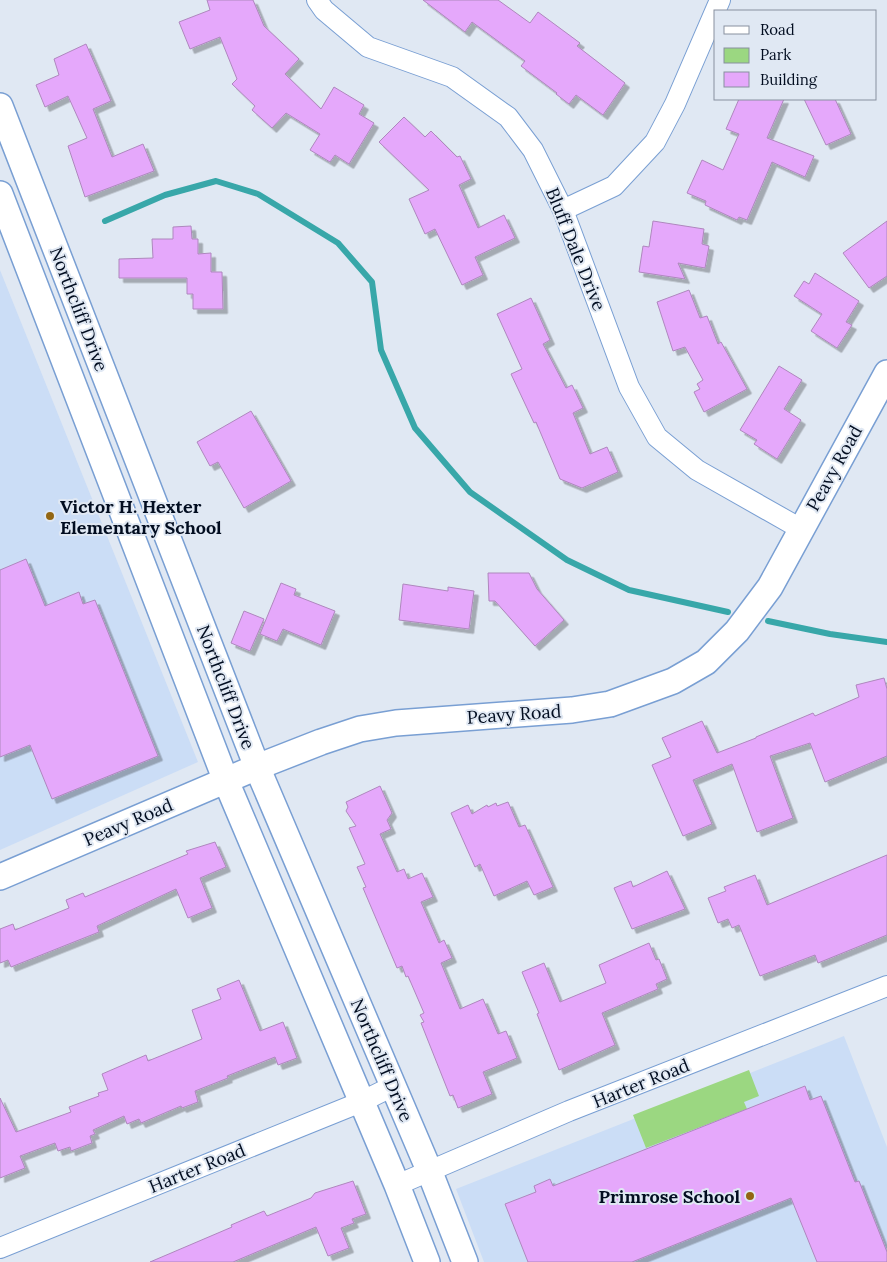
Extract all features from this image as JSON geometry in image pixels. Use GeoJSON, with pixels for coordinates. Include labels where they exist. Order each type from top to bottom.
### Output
{"type":"FeatureCollection","features":[{"type":"Feature","properties":{"kind":"street","name":"Bluff Dale Drive"},"geometry":{"type":"LineString","coordinates":[[317,0],[324,10],[368,47],[452,77],[508,117],[533,150],[563,210],[629,387],[657,437],[697,470],[801,529]]}},
{"type":"Feature","properties":{"kind":"street"},"geometry":{"type":"LineString","coordinates":[[563,210],[614,186],[656,142],[675,104],[714,14]]}},
{"type":"Feature","properties":{"kind":"street","name":"Northcliff Drive"},"geometry":{"type":"LineString","coordinates":[[0,106],[257,767],[429,1170],[465,1262]]}},
{"type":"Feature","properties":{"kind":"street","name":"Northcliff Drive"},"geometry":{"type":"LineString","coordinates":[[0,194],[226,781],[397,1185],[427,1262]]}},
{"type":"Feature","properties":{"kind":"street","name":"Peavy Road"},"geometry":{"type":"LineString","coordinates":[[0,877],[257,767],[360,729],[396,723],[572,710],[610,704],[673,681],[706,662],[737,631],[770,587],[887,373]]}},
{"type":"Feature","properties":{"kind":"street","name":"Harter Road"},"geometry":{"type":"LineString","coordinates":[[397,1185],[631,1086],[887,986]]}},
{"type":"Feature","properties":{"kind":"street","name":"Harter Road"},"geometry":{"type":"LineString","coordinates":[[0,1248],[361,1102],[393,1086]]}},
{"type":"Feature","properties":{"kind":"shaded area","name":"Victor H. Hexter Elementary School"},"geometry":{"type":"Polygon","coordinates":[[[0,270],[198,762],[0,850],[0,270]]]}},
{"type":"Feature","properties":{"kind":"shaded area"},"geometry":{"type":"Polygon","coordinates":[[[844,1036],[887,1147],[887,1262],[484,1262],[456,1189],[844,1036]]]}},
{"type":"Feature","properties":{"kind":"green space"},"geometry":{"type":"Polygon","coordinates":[[[749,1070],[759,1096],[744,1102],[747,1109],[646,1148],[633,1115],[749,1070]]]}},
{"type":"Feature","properties":{"kind":"building"},"geometry":{"type":"Polygon","coordinates":[[[207,0],[253,0],[264,26],[299,59],[285,74],[321,109],[334,87],[364,105],[359,114],[374,123],[349,164],[335,155],[330,162],[310,150],[320,134],[286,113],[272,128],[252,110],[255,106],[232,84],[237,79],[220,37],[190,49],[179,22],[210,10],[207,0]]]}},
{"type":"Feature","properties":{"kind":"building"},"geometry":{"type":"Polygon","coordinates":[[[423,0],[498,0],[530,23],[538,12],[580,43],[577,46],[625,83],[603,115],[576,95],[569,104],[521,66],[525,61],[472,22],[465,32],[423,0]]]}},
{"type":"Feature","properties":{"kind":"building"},"geometry":{"type":"Polygon","coordinates":[[[86,44],[111,101],[93,109],[112,157],[143,144],[154,171],[85,197],[68,146],[87,138],[68,96],[45,107],[36,85],[59,75],[54,59],[86,44]]]}},
{"type":"Feature","properties":{"kind":"building"},"geometry":{"type":"Polygon","coordinates":[[[739,100],[784,100],[767,138],[814,156],[805,177],[772,162],[747,220],[739,217],[737,220],[705,205],[706,201],[687,193],[702,160],[723,170],[739,134],[726,129],[739,100]]]}},
{"type":"Feature","properties":{"kind":"building"},"geometry":{"type":"Polygon","coordinates":[[[804,100],[835,100],[851,134],[826,145],[804,100]]]}},
{"type":"Feature","properties":{"kind":"building"},"geometry":{"type":"Polygon","coordinates":[[[404,117],[425,137],[431,131],[457,157],[460,156],[471,179],[459,185],[478,228],[504,215],[515,238],[475,257],[483,275],[462,285],[435,229],[425,234],[409,199],[429,190],[379,142],[404,117]]]}},
{"type":"Feature","properties":{"kind":"building"},"geometry":{"type":"Polygon","coordinates":[[[653,221],[704,229],[702,244],[709,246],[705,268],[678,263],[685,279],[639,272],[643,246],[649,247],[653,221]]]}},
{"type":"Feature","properties":{"kind":"building"},"geometry":{"type":"Polygon","coordinates":[[[887,221],[887,276],[869,288],[843,253],[887,221]]]}},
{"type":"Feature","properties":{"kind":"building"},"geometry":{"type":"Polygon","coordinates":[[[191,226],[192,239],[198,239],[198,254],[211,253],[211,272],[222,272],[223,309],[193,309],[193,294],[187,294],[187,278],[119,278],[119,259],[153,258],[152,239],[173,239],[173,227],[191,226]]]}},
{"type":"Feature","properties":{"kind":"building"},"geometry":{"type":"Polygon","coordinates":[[[815,273],[859,301],[846,322],[852,325],[837,348],[811,331],[822,314],[794,296],[804,281],[809,284],[815,273]]]}},
{"type":"Feature","properties":{"kind":"building"},"geometry":{"type":"Polygon","coordinates":[[[689,290],[700,318],[707,316],[718,344],[721,342],[747,389],[704,412],[694,392],[700,389],[697,384],[703,380],[685,347],[673,351],[657,302],[689,290]]]}},
{"type":"Feature","properties":{"kind":"building"},"geometry":{"type":"Polygon","coordinates":[[[531,298],[550,340],[543,344],[566,388],[572,385],[583,408],[573,413],[590,454],[607,447],[618,472],[582,488],[560,479],[536,422],[534,423],[511,374],[522,369],[497,314],[531,298]]]}},
{"type":"Feature","properties":{"kind":"building"},"geometry":{"type":"Polygon","coordinates":[[[779,366],[802,380],[784,409],[801,420],[777,459],[754,444],[757,440],[740,430],[779,366]]]}},
{"type":"Feature","properties":{"kind":"building"},"geometry":{"type":"Polygon","coordinates":[[[251,411],[291,481],[244,508],[218,462],[210,466],[197,442],[251,411]]]}},
{"type":"Feature","properties":{"kind":"building"},"geometry":{"type":"Polygon","coordinates":[[[26,559],[45,606],[79,592],[83,604],[95,600],[158,756],[52,799],[30,745],[0,757],[0,570],[26,559]]]}},
{"type":"Feature","properties":{"kind":"building"},"geometry":{"type":"Polygon","coordinates":[[[488,573],[529,573],[537,589],[564,620],[535,646],[495,601],[489,601],[488,573]]]}},
{"type":"Feature","properties":{"kind":"building"},"geometry":{"type":"Polygon","coordinates":[[[281,583],[296,589],[294,595],[335,611],[321,645],[283,629],[277,641],[260,634],[281,583]]]}},
{"type":"Feature","properties":{"kind":"building"},"geometry":{"type":"Polygon","coordinates":[[[403,584],[448,591],[448,587],[474,591],[469,629],[399,620],[403,584]]]}},
{"type":"Feature","properties":{"kind":"building"},"geometry":{"type":"Polygon","coordinates":[[[244,611],[264,619],[250,651],[231,643],[244,611]]]}},
{"type":"Feature","properties":{"kind":"building"},"geometry":{"type":"Polygon","coordinates":[[[884,678],[887,689],[887,756],[825,782],[810,743],[770,756],[793,818],[757,832],[732,764],[693,780],[712,824],[683,836],[652,765],[671,757],[662,738],[702,721],[717,753],[813,713],[815,716],[859,697],[856,685],[884,678]]]}},
{"type":"Feature","properties":{"kind":"building"},"geometry":{"type":"Polygon","coordinates":[[[380,786],[392,813],[387,820],[391,829],[380,834],[397,872],[404,869],[408,879],[422,873],[433,897],[421,902],[439,943],[444,940],[452,958],[441,963],[460,1009],[483,999],[498,1034],[506,1031],[517,1058],[483,1072],[492,1094],[458,1108],[453,1095],[450,1096],[421,1023],[424,1022],[420,1015],[424,1013],[402,966],[397,968],[363,888],[366,887],[357,867],[365,864],[349,828],[356,826],[346,811],[348,807],[346,802],[380,786]]]}},
{"type":"Feature","properties":{"kind":"building"},"geometry":{"type":"Polygon","coordinates":[[[508,802],[519,827],[525,825],[553,887],[534,895],[527,881],[494,896],[480,864],[475,867],[451,813],[468,805],[472,814],[487,805],[488,807],[496,803],[497,806],[508,802]]]}},
{"type":"Feature","properties":{"kind":"building"},"geometry":{"type":"Polygon","coordinates":[[[215,842],[226,867],[200,878],[212,908],[188,918],[176,889],[97,926],[99,932],[11,967],[8,960],[0,963],[0,929],[13,924],[15,930],[69,908],[66,900],[83,893],[85,897],[188,854],[186,851],[215,842]]]}},
{"type":"Feature","properties":{"kind":"building"},"geometry":{"type":"Polygon","coordinates":[[[887,855],[887,935],[818,963],[815,955],[760,976],[739,925],[732,928],[728,919],[718,923],[708,898],[726,891],[724,887],[755,875],[767,905],[887,855]]]}},
{"type":"Feature","properties":{"kind":"building"},"geometry":{"type":"Polygon","coordinates":[[[667,871],[685,909],[632,929],[614,888],[631,881],[633,887],[667,871]]]}},
{"type":"Feature","properties":{"kind":"building"},"geometry":{"type":"Polygon","coordinates":[[[649,943],[656,960],[659,959],[667,979],[656,984],[658,989],[602,1013],[615,1045],[559,1070],[522,972],[544,963],[560,1002],[606,983],[599,965],[649,943]]]}},
{"type":"Feature","properties":{"kind":"building"},"geometry":{"type":"Polygon","coordinates":[[[239,980],[260,1031],[283,1022],[297,1058],[278,1065],[275,1057],[227,1076],[228,1078],[195,1091],[198,1102],[182,1108],[181,1106],[141,1123],[139,1119],[127,1124],[124,1116],[93,1130],[95,1134],[90,1136],[92,1143],[71,1151],[70,1147],[58,1151],[55,1143],[20,1156],[25,1168],[0,1178],[0,1098],[16,1132],[71,1112],[69,1107],[99,1096],[98,1093],[108,1090],[102,1074],[146,1055],[148,1061],[202,1039],[192,1010],[221,999],[217,989],[239,980]]]}},
{"type":"Feature","properties":{"kind":"building"},"geometry":{"type":"Polygon","coordinates":[[[805,1086],[810,1100],[821,1096],[855,1182],[859,1181],[887,1252],[887,1262],[817,1262],[791,1198],[632,1262],[528,1262],[505,1204],[536,1192],[534,1186],[550,1179],[553,1186],[805,1086]]]}},
{"type":"Feature","properties":{"kind":"building"},"geometry":{"type":"Polygon","coordinates":[[[353,1181],[366,1214],[352,1219],[354,1223],[341,1228],[349,1248],[328,1256],[316,1227],[233,1262],[150,1262],[232,1227],[231,1225],[264,1211],[267,1216],[311,1198],[315,1193],[353,1181]]]}},
{"type":"Feature","properties":{"kind":"waterway"},"geometry":{"type":"LineString","coordinates":[[105,221],[165,195],[216,181],[258,194],[338,243],[372,282],[381,350],[415,428],[470,492],[567,560],[629,590],[728,612]]}},
{"type":"Feature","properties":{"kind":"waterway"},"geometry":{"type":"LineString","coordinates":[[768,621],[830,634],[887,642]]}},
{"type":"Feature","properties":{"kind":"place","name":"Victor H. Hexter Elementary School"},"geometry":{"type":"Point","coordinates":[50,516]}},
{"type":"Feature","properties":{"kind":"place","name":"Primrose School"},"geometry":{"type":"Point","coordinates":[750,1196]}}]}
